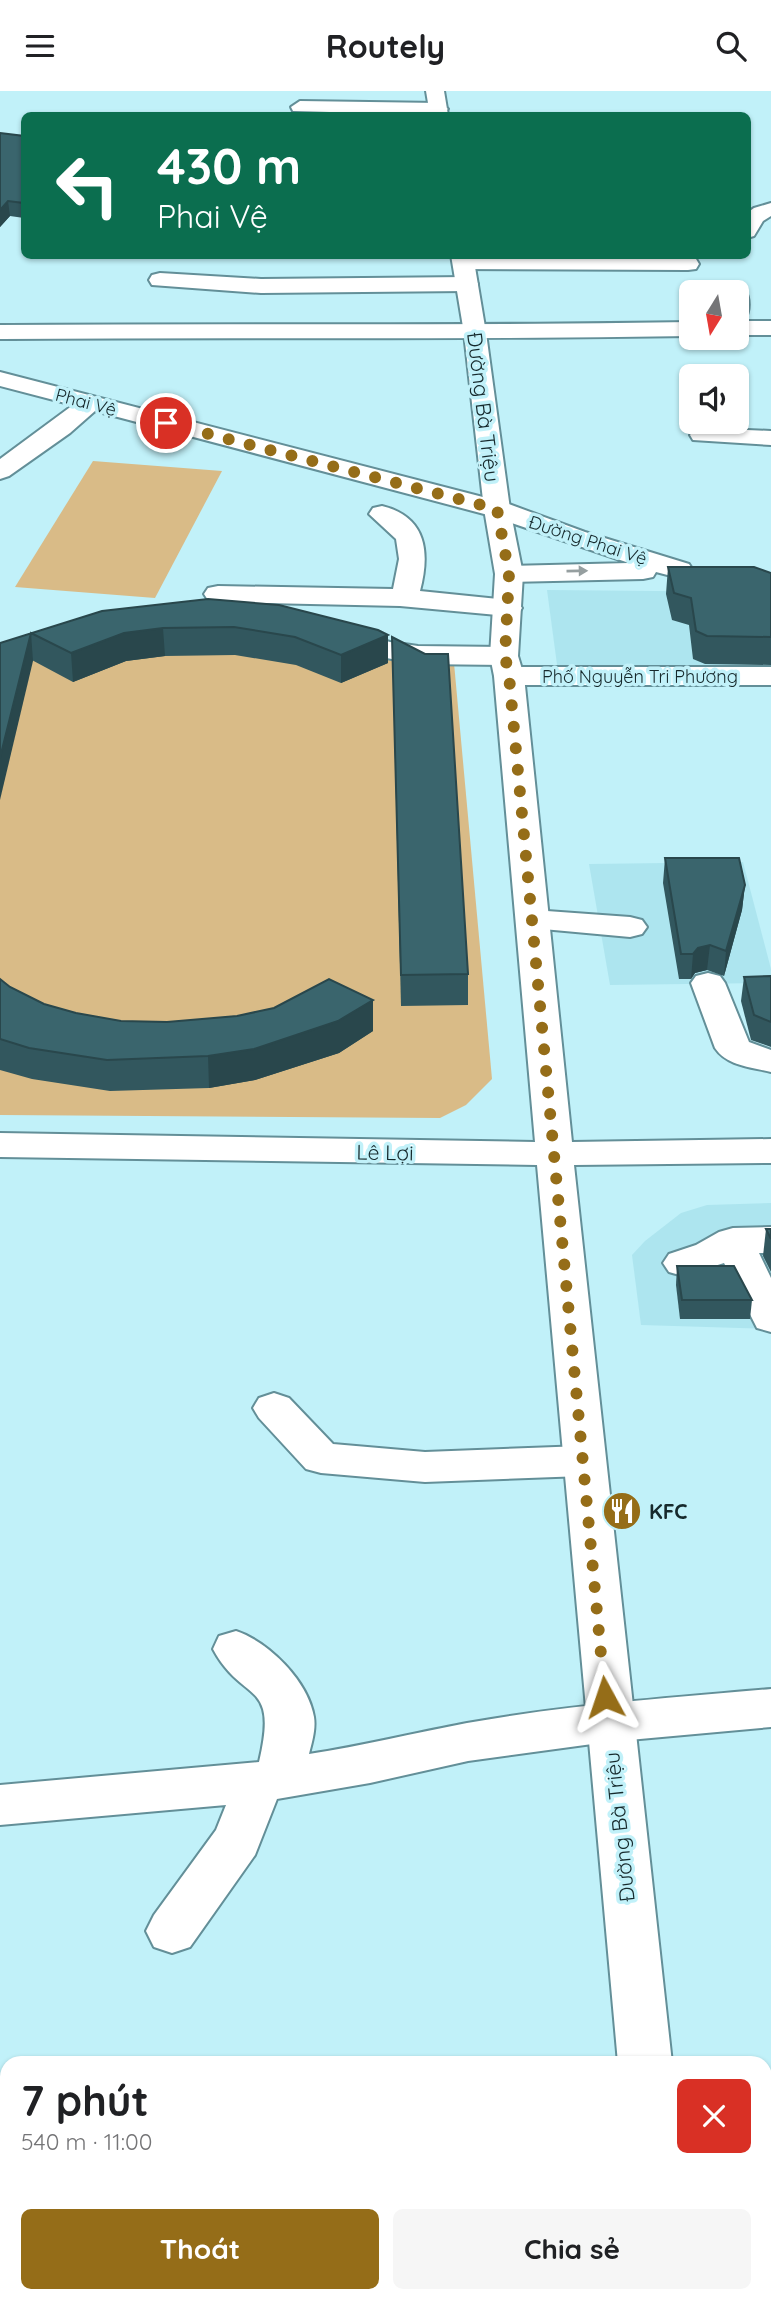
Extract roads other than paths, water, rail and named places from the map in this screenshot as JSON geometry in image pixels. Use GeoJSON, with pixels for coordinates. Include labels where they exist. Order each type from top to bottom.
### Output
{"type":"FeatureCollection","features":[{"type":"Feature","properties":{"kind":"street"},"geometry":{"type":"LineString","coordinates":[[300,107],[438,105]]}},
{"type":"Feature","properties":{"kind":"street"},"geometry":{"type":"LineString","coordinates":[[751,204],[771,208]]}},
{"type":"Feature","properties":{"kind":"street"},"geometry":{"type":"LineString","coordinates":[[751,225],[759,211],[771,208]]}},
{"type":"Feature","properties":{"kind":"street"},"geometry":{"type":"LineString","coordinates":[[751,236],[771,238]]}},
{"type":"Feature","properties":{"kind":"street"},"geometry":{"type":"LineString","coordinates":[[160,280],[261,286],[390,283],[464,268],[688,264]]}},
{"type":"Feature","properties":{"kind":"street","name":"Đường Bà Triệu"},"geometry":{"type":"LineString","coordinates":[[464,268],[475,333],[508,591],[507,666],[607,1723],[644,2056]]}},
{"type":"Feature","properties":{"kind":"street"},"geometry":{"type":"LineString","coordinates":[[749,328],[771,328]]}},
{"type":"Feature","properties":{"kind":"street"},"geometry":{"type":"LineString","coordinates":[[0,332],[275,330],[475,333],[679,329]]}},
{"type":"Feature","properties":{"kind":"street","name":"Phai Vệ"},"geometry":{"type":"LineString","coordinates":[[0,379],[497,509]]}},
{"type":"Feature","properties":{"kind":"street"},"geometry":{"type":"LineString","coordinates":[[0,471],[61,428],[90,403]]}},
{"type":"Feature","properties":{"kind":"street"},"geometry":{"type":"LineString","coordinates":[[703,437],[771,438]]}},
{"type":"Feature","properties":{"kind":"street","name":"Đường Phai Vệ"},"geometry":{"type":"LineString","coordinates":[[268,621],[211,605],[405,597],[452,600],[692,570],[576,538],[497,509]]}},
{"type":"Feature","properties":{"kind":"street"},"geometry":{"type":"LineString","coordinates":[[382,514],[400,522],[411,536],[411,575],[405,597]]}},
{"type":"Feature","properties":{"kind":"street","name":"Phố Nguyễn Tri Phương"},"geometry":{"type":"LineString","coordinates":[[306,628],[418,656],[507,666],[771,677]]}},
{"type":"Feature","properties":{"kind":"street"},"geometry":{"type":"LineString","coordinates":[[533,920],[631,927]]}},
{"type":"Feature","properties":{"kind":"street"},"geometry":{"type":"LineString","coordinates":[[708,983],[733,1048],[745,1055],[771,1061]]}},
{"type":"Feature","properties":{"kind":"street","name":"Lê Lợi"},"geometry":{"type":"LineString","coordinates":[[0,1145],[555,1154],[771,1151]]}},
{"type":"Feature","properties":{"kind":"street"},"geometry":{"type":"LineString","coordinates":[[683,1263],[752,1240],[771,1318]]}},
{"type":"Feature","properties":{"kind":"street"},"geometry":{"type":"LineString","coordinates":[[274,1408],[321,1458],[425,1467],[583,1461]]}},
{"type":"Feature","properties":{"kind":"street"},"geometry":{"type":"LineString","coordinates":[[172,1931],[237,1840],[270,1780],[290,1729],[287,1707],[277,1686],[236,1649]]}},
{"type":"Feature","properties":{"kind":"street"},"geometry":{"type":"LineString","coordinates":[[0,1805],[270,1780],[370,1764],[468,1742],[607,1723],[771,1708]]}},
{"type":"Feature","properties":{"kind":"place","name":"KFC"},"geometry":{"type":"Point","coordinates":[622,1511]}}]}
